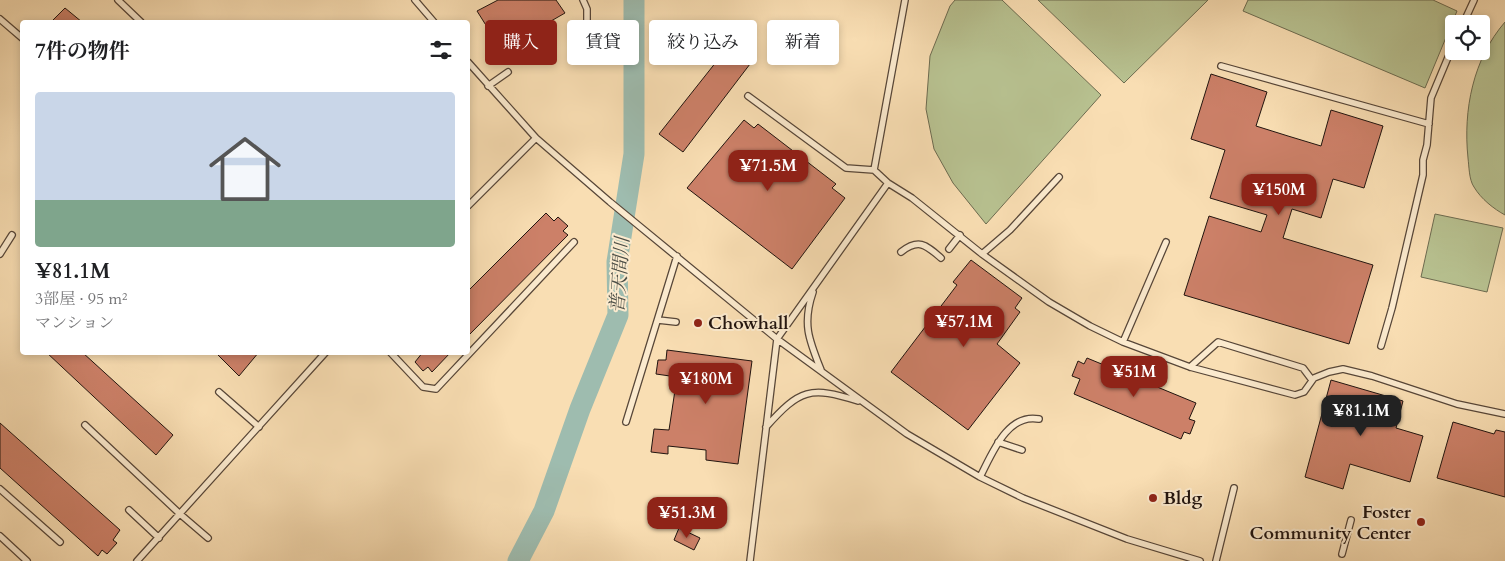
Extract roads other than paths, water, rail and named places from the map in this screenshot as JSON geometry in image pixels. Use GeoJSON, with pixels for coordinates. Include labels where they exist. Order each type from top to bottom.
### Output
{"type":"FeatureCollection","features":[{"type":"Feature","properties":{"kind":"lane"},"geometry":{"type":"LineString","coordinates":[[118,0],[139,20]]}},
{"type":"Feature","properties":{"kind":"lane"},"geometry":{"type":"LineString","coordinates":[[424,0],[417,2],[432,20]]}},
{"type":"Feature","properties":{"kind":"lane"},"geometry":{"type":"LineString","coordinates":[[583,0],[587,9],[587,20]]}},
{"type":"Feature","properties":{"kind":"lane"},"geometry":{"type":"LineString","coordinates":[[874,170],[905,0]]}},
{"type":"Feature","properties":{"kind":"lane"},"geometry":{"type":"LineString","coordinates":[[1467,15],[1474,0]]}},
{"type":"Feature","properties":{"kind":"lane"},"geometry":{"type":"LineString","coordinates":[[0,19],[20,36]]}},
{"type":"Feature","properties":{"kind":"lane"},"geometry":{"type":"LineString","coordinates":[[1381,346],[1392,308],[1423,175],[1423,160],[1431,98],[1447,60]]}},
{"type":"Feature","properties":{"kind":"lane"},"geometry":{"type":"LineString","coordinates":[[470,64],[536,138],[610,202],[777,339],[907,434],[980,477],[1023,498],[1126,539],[1200,561]]}},
{"type":"Feature","properties":{"kind":"lane"},"geometry":{"type":"LineString","coordinates":[[1221,66],[1429,124]]}},
{"type":"Feature","properties":{"kind":"lane"},"geometry":{"type":"LineString","coordinates":[[488,86],[508,72]]}},
{"type":"Feature","properties":{"kind":"lane"},"geometry":{"type":"LineString","coordinates":[[748,96],[846,168],[874,170],[888,183],[912,198],[982,254],[1049,302],[1090,326],[1123,342],[1190,367],[1295,395],[1304,392],[1314,378],[1343,369],[1457,404],[1505,414]]}},
{"type":"Feature","properties":{"kind":"lane"},"geometry":{"type":"LineString","coordinates":[[470,204],[536,138]]}},
{"type":"Feature","properties":{"kind":"lane"},"geometry":{"type":"LineString","coordinates":[[982,254],[1010,230],[1059,177]]}},
{"type":"Feature","properties":{"kind":"lane"},"geometry":{"type":"LineString","coordinates":[[750,561],[777,339],[888,183]]}},
{"type":"Feature","properties":{"kind":"lane"},"geometry":{"type":"LineString","coordinates":[[0,254],[12,235]]}},
{"type":"Feature","properties":{"kind":"lane"},"geometry":{"type":"LineString","coordinates":[[949,249],[960,235]]}},
{"type":"Feature","properties":{"kind":"lane"},"geometry":{"type":"LineString","coordinates":[[470,353],[574,242]]}},
{"type":"Feature","properties":{"kind":"lane"},"geometry":{"type":"LineString","coordinates":[[1123,342],[1166,242]]}},
{"type":"Feature","properties":{"kind":"lane"},"geometry":{"type":"LineString","coordinates":[[901,252],[908,246],[926,245],[941,258]]}},
{"type":"Feature","properties":{"kind":"lane"},"geometry":{"type":"LineString","coordinates":[[626,422],[677,256]]}},
{"type":"Feature","properties":{"kind":"lane"},"geometry":{"type":"LineString","coordinates":[[816,286],[806,320],[810,344],[821,372]]}},
{"type":"Feature","properties":{"kind":"lane"},"geometry":{"type":"LineString","coordinates":[[658,320],[676,322]]}},
{"type":"Feature","properties":{"kind":"lane"},"geometry":{"type":"LineString","coordinates":[[1190,367],[1218,342],[1303,368],[1312,380]]}},
{"type":"Feature","properties":{"kind":"lane"},"geometry":{"type":"LineString","coordinates":[[137,561],[323,355]]}},
{"type":"Feature","properties":{"kind":"lane"},"geometry":{"type":"LineString","coordinates":[[393,355],[423,387],[436,389],[468,355]]}},
{"type":"Feature","properties":{"kind":"lane"},"geometry":{"type":"LineString","coordinates":[[219,392],[258,427]]}},
{"type":"Feature","properties":{"kind":"lane"},"geometry":{"type":"LineString","coordinates":[[766,426],[785,406],[811,393],[830,392],[863,402]]}},
{"type":"Feature","properties":{"kind":"lane"},"geometry":{"type":"LineString","coordinates":[[980,477],[998,442],[1018,422],[1032,417],[1039,419]]}},
{"type":"Feature","properties":{"kind":"lane"},"geometry":{"type":"LineString","coordinates":[[85,426],[208,538]]}},
{"type":"Feature","properties":{"kind":"lane"},"geometry":{"type":"LineString","coordinates":[[998,442],[1022,450]]}},
{"type":"Feature","properties":{"kind":"lane"},"geometry":{"type":"LineString","coordinates":[[1216,561],[1234,488]]}},
{"type":"Feature","properties":{"kind":"lane"},"geometry":{"type":"LineString","coordinates":[[0,489],[60,542]]}},
{"type":"Feature","properties":{"kind":"lane"},"geometry":{"type":"LineString","coordinates":[[129,510],[159,538]]}},
{"type":"Feature","properties":{"kind":"lane"},"geometry":{"type":"LineString","coordinates":[[1342,554],[1351,520]]}},
{"type":"Feature","properties":{"kind":"lane"},"geometry":{"type":"LineString","coordinates":[[0,536],[27,561]]}},
{"type":"Feature","properties":{"kind":"waterway","name":"普天間川"},"geometry":{"type":"LineString","coordinates":[[518,561],[544,511],[580,409],[618,315],[617,262],[634,154],[634,0]]}},
{"type":"Feature","properties":{"kind":"place","name":"Chowhall"},"geometry":{"type":"Point","coordinates":[698,323]}},
{"type":"Feature","properties":{"kind":"place","name":"Bldg"},"geometry":{"type":"Point","coordinates":[1153,498]}},
{"type":"Feature","properties":{"kind":"place","name":"Foster Community Center"},"geometry":{"type":"Point","coordinates":[1421,522]}}]}
